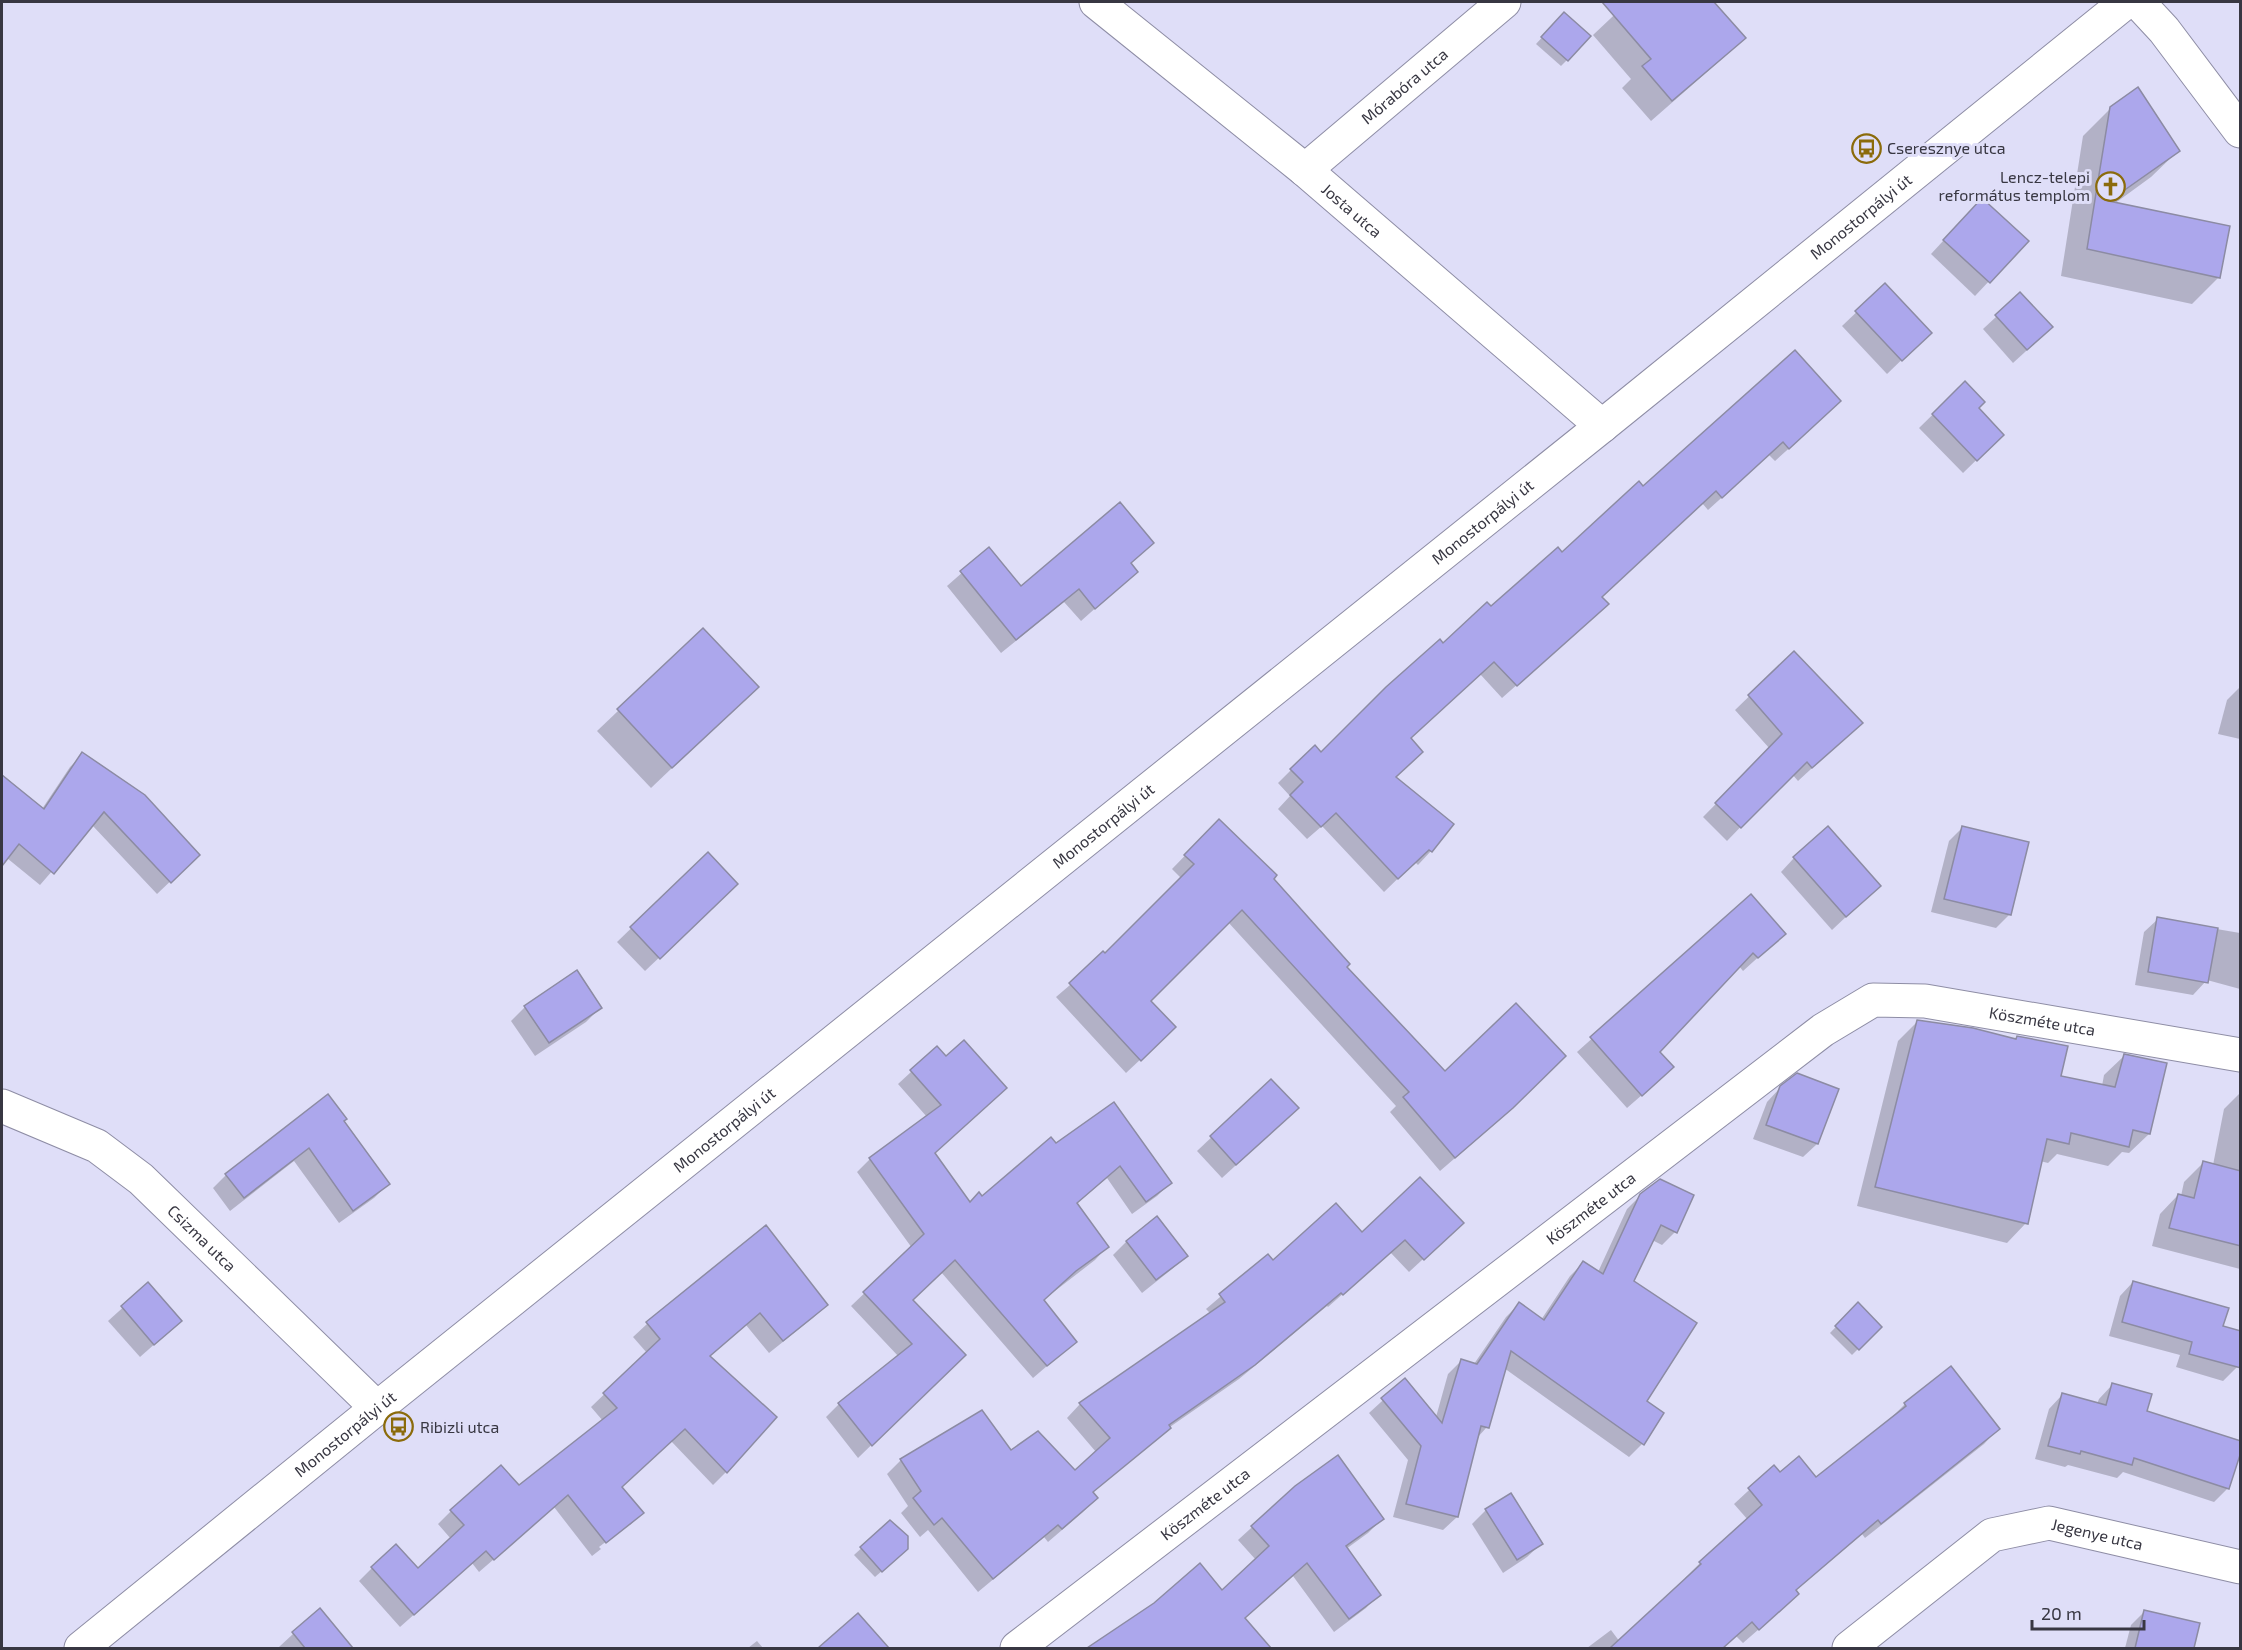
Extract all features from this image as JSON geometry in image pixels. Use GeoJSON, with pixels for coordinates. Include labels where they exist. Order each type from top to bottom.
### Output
{"type":"FeatureCollection","features":[{"type":"Feature","properties":{"kind":"street","name":"Josta utca"},"geometry":{"type":"LineString","coordinates":[[1096,2],[1305,170],[1602,426]]}},
{"type":"Feature","properties":{"kind":"street","name":"Mórabóra utca"},"geometry":{"type":"LineString","coordinates":[[1305,170],[1504,2]]}},
{"type":"Feature","properties":{"kind":"street","name":"Monostorpályi út"},"geometry":{"type":"LineString","coordinates":[[81,1648],[2126,2]]}},
{"type":"Feature","properties":{"kind":"street"},"geometry":{"type":"LineString","coordinates":[[2138,2],[2164,30],[2241,131]]}},
{"type":"Feature","properties":{"kind":"street","name":"Köszméte utca"},"geometry":{"type":"LineString","coordinates":[[1017,1648],[1823,1030],[1873,1000],[1925,1001],[2241,1055]]}},
{"type":"Feature","properties":{"kind":"street","name":"Csizma utca"},"geometry":{"type":"LineString","coordinates":[[2,1106],[98,1146],[141,1179],[377,1408]]}},
{"type":"Feature","properties":{"kind":"street","name":"Jegenye utca"},"geometry":{"type":"LineString","coordinates":[[1849,1648],[1992,1535],[2049,1523],[2241,1567]]}},
{"type":"Feature","properties":{"kind":"building"},"geometry":{"type":"Polygon","coordinates":[[[1602,2],[1714,2],[1746,38],[1672,101],[1642,66],[1651,59],[1602,2]]]}},
{"type":"Feature","properties":{"kind":"building"},"geometry":{"type":"Polygon","coordinates":[[[1564,12],[1591,36],[1568,61],[1541,37],[1564,12]]]}},
{"type":"Feature","properties":{"kind":"building","name":"Lencz-telepi református templom"},"geometry":{"type":"Polygon","coordinates":[[[2138,87],[2180,151],[2109,201],[2230,226],[2220,278],[2087,249],[2110,107],[2138,87]]]}},
{"type":"Feature","properties":{"kind":"building"},"geometry":{"type":"Polygon","coordinates":[[[1982,198],[2029,241],[1990,283],[1943,240],[1982,198]]]}},
{"type":"Feature","properties":{"kind":"building"},"geometry":{"type":"Polygon","coordinates":[[[1885,283],[1932,333],[1902,361],[1855,311],[1885,283]]]}},
{"type":"Feature","properties":{"kind":"building"},"geometry":{"type":"Polygon","coordinates":[[[2020,292],[2053,327],[2027,350],[1995,315],[2020,292]]]}},
{"type":"Feature","properties":{"kind":"building"},"geometry":{"type":"Polygon","coordinates":[[[1795,350],[1841,401],[1789,449],[1783,442],[1722,498],[1716,491],[1602,597],[1609,604],[1517,686],[1494,662],[1411,738],[1423,752],[1396,777],[1454,824],[1432,852],[1429,850],[1398,879],[1336,813],[1321,827],[1290,795],[1303,782],[1290,769],[1315,745],[1321,752],[1386,687],[1440,639],[1443,643],[1487,602],[1491,606],[1558,547],[1562,552],[1639,481],[1643,486],[1795,350]]]}},
{"type":"Feature","properties":{"kind":"building"},"geometry":{"type":"Polygon","coordinates":[[[1965,381],[1985,402],[1979,408],[2004,435],[1977,461],[1932,414],[1965,381]]]}},
{"type":"Feature","properties":{"kind":"building"},"geometry":{"type":"Polygon","coordinates":[[[1120,502],[1154,543],[1131,563],[1138,572],[1095,609],[1079,589],[1016,640],[960,571],[989,547],[1021,586],[1120,502]]]}},
{"type":"Feature","properties":{"kind":"building"},"geometry":{"type":"Polygon","coordinates":[[[703,628],[759,687],[672,768],[617,709],[703,628]]]}},
{"type":"Feature","properties":{"kind":"building"},"geometry":{"type":"Polygon","coordinates":[[[1794,651],[1863,723],[1812,768],[1807,762],[1741,828],[1715,803],[1782,734],[1748,695],[1794,651]]]}},
{"type":"Feature","properties":{"kind":"building"},"geometry":{"type":"Polygon","coordinates":[[[82,752],[145,795],[200,855],[171,883],[104,812],[54,874],[19,844],[2,866],[2,775],[44,809],[82,752]]]}},
{"type":"Feature","properties":{"kind":"building"},"geometry":{"type":"Polygon","coordinates":[[[1219,819],[1277,875],[1274,879],[1350,964],[1347,967],[1445,1071],[1516,1003],[1566,1056],[1513,1108],[1455,1158],[1403,1097],[1409,1092],[1242,910],[1151,1001],[1176,1027],[1141,1061],[1069,983],[1103,951],[1105,953],[1194,864],[1184,855],[1219,819]]]}},
{"type":"Feature","properties":{"kind":"building"},"geometry":{"type":"Polygon","coordinates":[[[1828,826],[1881,886],[1846,917],[1793,857],[1828,826]]]}},
{"type":"Feature","properties":{"kind":"building"},"geometry":{"type":"Polygon","coordinates":[[[1962,826],[2029,842],[2011,915],[1944,899],[1962,826]]]}},
{"type":"Feature","properties":{"kind":"building"},"geometry":{"type":"Polygon","coordinates":[[[708,852],[738,884],[660,959],[630,927],[708,852]]]}},
{"type":"Feature","properties":{"kind":"building"},"geometry":{"type":"Polygon","coordinates":[[[1751,894],[1786,934],[1758,958],[1753,953],[1660,1052],[1674,1067],[1642,1096],[1590,1037],[1751,894]]]}},
{"type":"Feature","properties":{"kind":"building"},"geometry":{"type":"Polygon","coordinates":[[[2157,917],[2218,928],[2208,983],[2148,972],[2157,917]]]}},
{"type":"Feature","properties":{"kind":"building"},"geometry":{"type":"Polygon","coordinates":[[[577,970],[602,1008],[549,1043],[524,1006],[577,970]]]}},
{"type":"Feature","properties":{"kind":"building"},"geometry":{"type":"Polygon","coordinates":[[[1917,1020],[1973,1028],[2016,1039],[2017,1036],[2068,1046],[2061,1076],[2115,1087],[2124,1054],[2167,1063],[2150,1134],[2133,1130],[2129,1147],[2071,1133],[2069,1144],[2047,1139],[2028,1224],[1875,1187],[1917,1020]]]}},
{"type":"Feature","properties":{"kind":"building"},"geometry":{"type":"Polygon","coordinates":[[[964,1040],[1007,1088],[935,1153],[970,1202],[979,1192],[982,1196],[1051,1137],[1056,1143],[1114,1102],[1172,1183],[1146,1202],[1120,1166],[1077,1203],[1109,1247],[1076,1271],[1044,1300],[1077,1342],[1047,1366],[955,1260],[913,1300],[966,1355],[872,1446],[838,1403],[912,1344],[863,1292],[924,1234],[869,1158],[941,1105],[910,1070],[937,1046],[946,1056],[964,1040]]]}},
{"type":"Feature","properties":{"kind":"building"},"geometry":{"type":"Polygon","coordinates":[[[1797,1073],[1839,1089],[1818,1144],[1766,1125],[1780,1086],[1797,1073]]]}},
{"type":"Feature","properties":{"kind":"building"},"geometry":{"type":"Polygon","coordinates":[[[1271,1079],[1299,1108],[1236,1165],[1210,1136],[1271,1079]]]}},
{"type":"Feature","properties":{"kind":"building"},"geometry":{"type":"Polygon","coordinates":[[[328,1094],[347,1119],[344,1121],[390,1184],[353,1211],[309,1148],[244,1198],[225,1174],[328,1094]]]}},
{"type":"Feature","properties":{"kind":"building"},"geometry":{"type":"Polygon","coordinates":[[[2203,1161],[2241,1171],[2241,1246],[2169,1228],[2178,1194],[2194,1198],[2203,1161]]]}},
{"type":"Feature","properties":{"kind":"building"},"geometry":{"type":"Polygon","coordinates":[[[1420,1177],[1464,1223],[1424,1260],[1405,1240],[1343,1295],[1341,1293],[1255,1365],[1169,1425],[1171,1428],[1093,1492],[1098,1498],[1062,1529],[1058,1525],[993,1579],[942,1518],[934,1525],[913,1498],[921,1491],[900,1459],[982,1410],[1011,1450],[1038,1431],[1075,1470],[1110,1438],[1079,1403],[1225,1302],[1219,1294],[1268,1254],[1273,1260],[1336,1203],[1362,1232],[1420,1177]]]}},
{"type":"Feature","properties":{"kind":"building"},"geometry":{"type":"Polygon","coordinates":[[[1660,1179],[1694,1195],[1677,1233],[1661,1225],[1634,1281],[1697,1323],[1647,1401],[1664,1413],[1644,1445],[1511,1351],[1489,1428],[1481,1426],[1458,1517],[1406,1504],[1421,1446],[1381,1398],[1405,1378],[1442,1423],[1461,1359],[1477,1364],[1519,1302],[1544,1320],[1583,1261],[1603,1274],[1640,1194],[1660,1179]]]}},
{"type":"Feature","properties":{"kind":"building"},"geometry":{"type":"Polygon","coordinates":[[[1157,1216],[1188,1256],[1156,1280],[1126,1241],[1157,1216]]]}},
{"type":"Feature","properties":{"kind":"building"},"geometry":{"type":"Polygon","coordinates":[[[766,1225],[828,1305],[783,1341],[760,1313],[710,1356],[777,1417],[727,1473],[685,1429],[622,1487],[644,1513],[606,1543],[568,1495],[494,1560],[486,1551],[414,1615],[371,1567],[396,1544],[418,1568],[464,1525],[450,1510],[501,1465],[519,1485],[617,1408],[603,1393],[660,1339],[646,1322],[766,1225]]]}},
{"type":"Feature","properties":{"kind":"building"},"geometry":{"type":"Polygon","coordinates":[[[2133,1281],[2229,1308],[2223,1326],[2241,1331],[2241,1368],[2189,1354],[2192,1342],[2122,1322],[2133,1281]]]}},
{"type":"Feature","properties":{"kind":"building"},"geometry":{"type":"Polygon","coordinates":[[[148,1282],[182,1321],[154,1345],[121,1306],[148,1282]]]}},
{"type":"Feature","properties":{"kind":"building"},"geometry":{"type":"Polygon","coordinates":[[[1858,1302],[1882,1327],[1859,1350],[1835,1326],[1858,1302]]]}},
{"type":"Feature","properties":{"kind":"building"},"geometry":{"type":"Polygon","coordinates":[[[1951,1366],[2000,1429],[1881,1524],[1878,1520],[1796,1590],[1799,1594],[1759,1630],[1752,1622],[1723,1648],[1610,1648],[1762,1505],[1748,1488],[1774,1465],[1780,1472],[1799,1456],[1816,1477],[1906,1406],[1904,1403],[1951,1366]]]}},
{"type":"Feature","properties":{"kind":"building"},"geometry":{"type":"Polygon","coordinates":[[[2112,1383],[2152,1394],[2147,1411],[2241,1441],[2241,1452],[2229,1489],[2134,1458],[2132,1465],[2081,1451],[2080,1454],[2048,1446],[2062,1393],[2106,1405],[2112,1383]]]}},
{"type":"Feature","properties":{"kind":"building"},"geometry":{"type":"Polygon","coordinates":[[[1338,1455],[1384,1519],[1346,1546],[1381,1595],[1349,1619],[1307,1563],[1245,1618],[1271,1648],[1087,1648],[1154,1603],[1200,1563],[1222,1590],[1269,1546],[1251,1526],[1295,1486],[1338,1455]]]}},
{"type":"Feature","properties":{"kind":"building"},"geometry":{"type":"Polygon","coordinates":[[[1511,1493],[1543,1544],[1517,1560],[1485,1509],[1511,1493]]]}},
{"type":"Feature","properties":{"kind":"building"},"geometry":{"type":"Polygon","coordinates":[[[890,1520],[908,1536],[908,1549],[882,1572],[860,1547],[890,1520]]]}},
{"type":"Feature","properties":{"kind":"building"},"geometry":{"type":"Polygon","coordinates":[[[320,1608],[353,1648],[305,1648],[292,1632],[320,1608]]]}},
{"type":"Feature","properties":{"kind":"building"},"geometry":{"type":"Polygon","coordinates":[[[2144,1610],[2200,1623],[2194,1648],[2135,1648],[2144,1610]]]}},
{"type":"Feature","properties":{"kind":"building"},"geometry":{"type":"Polygon","coordinates":[[[858,1613],[889,1648],[818,1648],[858,1613]]]}},
{"type":"Feature","properties":{"kind":"place","name":"Cseresznye utca"},"geometry":{"type":"Point","coordinates":[1866,148]}},
{"type":"Feature","properties":{"kind":"place","name":"Lencz-telepi református templom"},"geometry":{"type":"Point","coordinates":[2111,186]}},
{"type":"Feature","properties":{"kind":"place","name":"Ribizli utca"},"geometry":{"type":"Point","coordinates":[399,1427]}}]}
